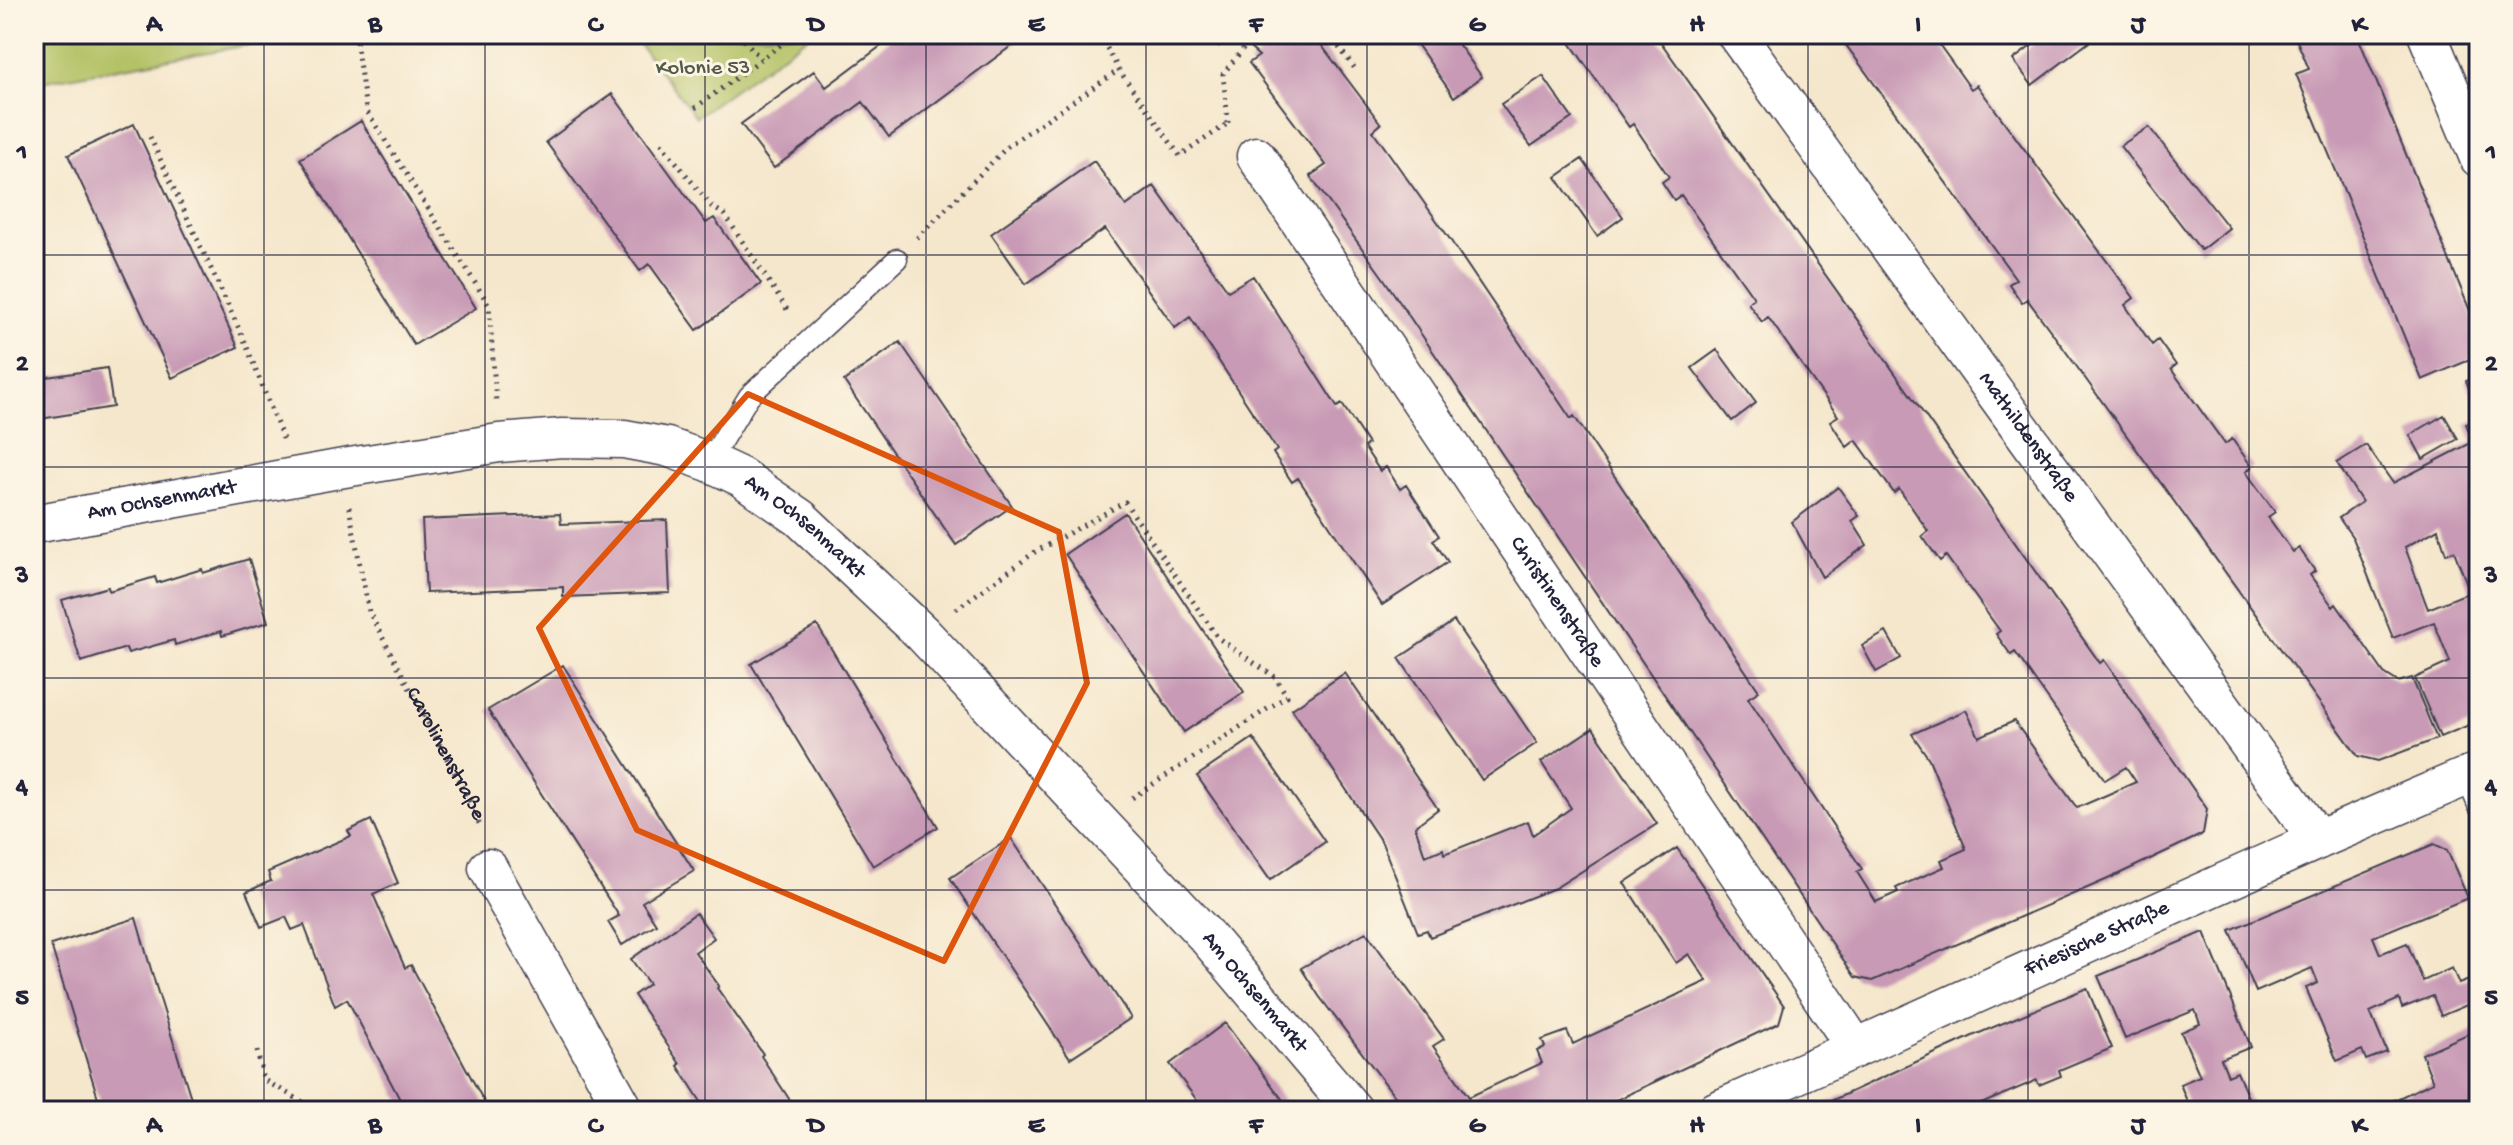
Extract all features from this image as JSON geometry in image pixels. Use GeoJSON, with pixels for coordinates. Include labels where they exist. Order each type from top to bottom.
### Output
{"type":"FeatureCollection","features":[{"type":"Feature","properties":{"kind":"street","name":"Mathildenstraße"},"geometry":{"type":"LineString","coordinates":[[1736,34],[2318,840]]}},
{"type":"Feature","properties":{"kind":"street"},"geometry":{"type":"LineString","coordinates":[[2427,34],[2479,158]]}},
{"type":"Feature","properties":{"kind":"street","name":"Christinenstraße"},"geometry":{"type":"LineString","coordinates":[[1256,156],[1856,1048]]}},
{"type":"Feature","properties":{"kind":"street","name":"Am Ochsenmarkt"},"geometry":{"type":"LineString","coordinates":[[34,524],[499,443],[562,438],[624,439],[667,447],[709,462],[741,477],[800,518],[922,633],[1207,937],[1354,1111]]}},
{"type":"Feature","properties":{"kind":"street","name":"Friesische Straße"},"geometry":{"type":"LineString","coordinates":[[1716,1111],[2318,840],[2475,785]]}},
{"type":"Feature","properties":{"kind":"street"},"geometry":{"type":"LineString","coordinates":[[488,868],[625,1111]]}},
{"type":"Feature","properties":{"kind":"lane"},"geometry":{"type":"LineString","coordinates":[[709,462],[749,396],[897,259]]}},
{"type":"Feature","properties":{"kind":"path"},"geometry":{"type":"LineString","coordinates":[[355,34],[366,110],[489,305],[499,443]]}},
{"type":"Feature","properties":{"kind":"path"},"geometry":{"type":"LineString","coordinates":[[739,34],[761,59]]}},
{"type":"Feature","properties":{"kind":"path"},"geometry":{"type":"LineString","coordinates":[[695,108],[795,34]]}},
{"type":"Feature","properties":{"kind":"path"},"geometry":{"type":"LineString","coordinates":[[1099,34],[1119,70],[1180,156],[1228,123]]}},
{"type":"Feature","properties":{"kind":"path"},"geometry":{"type":"LineString","coordinates":[[1255,34],[1223,74],[1228,123],[1256,156]]}},
{"type":"Feature","properties":{"kind":"path"},"geometry":{"type":"LineString","coordinates":[[1329,34],[1356,70]]}},
{"type":"Feature","properties":{"kind":"path"},"geometry":{"type":"LineString","coordinates":[[897,259],[1009,145],[1119,70]]}},
{"type":"Feature","properties":{"kind":"path"},"geometry":{"type":"LineString","coordinates":[[150,137],[245,342],[298,477]]}},
{"type":"Feature","properties":{"kind":"path"},"geometry":{"type":"LineString","coordinates":[[661,143],[711,206],[725,215],[808,342]]}},
{"type":"Feature","properties":{"kind":"path","name":"Carolinenstraße"},"geometry":{"type":"LineString","coordinates":[[344,468],[369,612],[477,815],[488,868]]}},
{"type":"Feature","properties":{"kind":"path"},"geometry":{"type":"LineString","coordinates":[[922,633],[1035,552],[1125,502],[1218,638],[1275,677],[1287,696],[1098,820]]}},
{"type":"Feature","properties":{"kind":"path"},"geometry":{"type":"LineString","coordinates":[[257,1051],[264,1080],[319,1111]]}},
{"type":"Feature","properties":{"kind":"highlighted area"},"geometry":{"type":"Polygon","coordinates":[[[748,394],[1059,532],[1087,683],[944,961],[637,830],[539,628],[748,394]]]}},
{"type":"Feature","properties":{"kind":"green space"},"geometry":{"type":"Polygon","coordinates":[[[34,34],[310,34],[34,83],[34,34]]]}},
{"type":"Feature","properties":{"kind":"green space","name":"Kolonie 53"},"geometry":{"type":"Polygon","coordinates":[[[631,34],[811,34],[696,117],[631,34]]]}},
{"type":"Feature","properties":{"kind":"building"},"geometry":{"type":"Polygon","coordinates":[[[897,34],[1019,34],[1022,38],[889,137],[863,102],[774,168],[741,124],[814,71],[826,87],[897,34]]]}},
{"type":"Feature","properties":{"kind":"building"},"geometry":{"type":"Polygon","coordinates":[[[1208,34],[1232,34],[1219,46],[1208,34]]]}},
{"type":"Feature","properties":{"kind":"building"},"geometry":{"type":"Polygon","coordinates":[[[1234,34],[1313,34],[1381,124],[1373,131],[1571,419],[1574,416],[1759,691],[1748,698],[1862,869],[1857,872],[1876,902],[1898,892],[1896,888],[1944,867],[1941,860],[1966,849],[1929,759],[1912,734],[1966,710],[1979,737],[2014,721],[2077,808],[2136,782],[2126,767],[2105,780],[2015,652],[2011,655],[1996,634],[2000,631],[1946,556],[1940,561],[1922,536],[1928,531],[1899,489],[1894,493],[1856,440],[1847,447],[1830,421],[1838,416],[1768,317],[1762,322],[1748,303],[1754,298],[1681,195],[1674,200],[1662,182],[1669,177],[1633,124],[1629,127],[1564,34],[1655,34],[2100,663],[2104,660],[2207,809],[2203,834],[2108,879],[1872,981],[1855,977],[1384,279],[1310,176],[1326,165],[1249,63],[1259,56],[1234,34]]]}},
{"type":"Feature","properties":{"kind":"building"},"geometry":{"type":"Polygon","coordinates":[[[1410,34],[1451,34],[1482,77],[1454,97],[1410,34]]]}},
{"type":"Feature","properties":{"kind":"building"},"geometry":{"type":"Polygon","coordinates":[[[1838,34],[1942,34],[1945,38],[1938,43],[1971,89],[1977,85],[2134,298],[2125,305],[2152,345],[2158,340],[2176,365],[2171,369],[2225,444],[2232,439],[2252,467],[2246,472],[2275,512],[2268,517],[2293,552],[2299,548],[2315,571],[2310,575],[2333,607],[2336,604],[2384,673],[2398,682],[2412,678],[2437,739],[2378,761],[2358,756],[2027,299],[2022,303],[2009,284],[2016,279],[1838,34]]]}},
{"type":"Feature","properties":{"kind":"building"},"geometry":{"type":"Polygon","coordinates":[[[2047,34],[2083,34],[2089,42],[2032,85],[2013,60],[2047,34]]]}},
{"type":"Feature","properties":{"kind":"building"},"geometry":{"type":"Polygon","coordinates":[[[2294,34],[2357,34],[2479,333],[2479,356],[2422,380],[2296,74],[2309,69],[2294,34]]]}},
{"type":"Feature","properties":{"kind":"building"},"geometry":{"type":"Polygon","coordinates":[[[1543,76],[1572,118],[1531,146],[1501,104],[1543,76]]]}},
{"type":"Feature","properties":{"kind":"building"},"geometry":{"type":"Polygon","coordinates":[[[612,94],[706,223],[714,218],[761,284],[697,330],[649,264],[640,271],[546,142],[612,94]]]}},
{"type":"Feature","properties":{"kind":"building"},"geometry":{"type":"Polygon","coordinates":[[[361,121],[476,308],[414,345],[300,159],[361,121]]]}},
{"type":"Feature","properties":{"kind":"building"},"geometry":{"type":"Polygon","coordinates":[[[134,124],[238,347],[172,378],[68,155],[134,124]]]}},
{"type":"Feature","properties":{"kind":"building"},"geometry":{"type":"Polygon","coordinates":[[[2149,127],[2229,228],[2201,250],[2120,146],[2149,127]]]}},
{"type":"Feature","properties":{"kind":"building"},"geometry":{"type":"Polygon","coordinates":[[[1582,159],[1623,217],[1597,236],[1556,177],[1582,159]]]}},
{"type":"Feature","properties":{"kind":"building"},"geometry":{"type":"Polygon","coordinates":[[[1094,161],[1126,206],[1154,186],[1228,291],[1253,276],[1337,407],[1342,404],[1368,444],[1364,447],[1380,471],[1386,467],[1400,489],[1406,485],[1439,536],[1433,540],[1448,562],[1382,605],[1298,478],[1292,482],[1273,453],[1277,450],[1190,317],[1175,328],[1105,229],[1026,284],[991,234],[1094,161]]]}},
{"type":"Feature","properties":{"kind":"building"},"geometry":{"type":"Polygon","coordinates":[[[900,342],[1012,506],[956,545],[844,381],[900,342]]]}},
{"type":"Feature","properties":{"kind":"building"},"geometry":{"type":"Polygon","coordinates":[[[1717,350],[1756,403],[1732,421],[1692,368],[1717,350]]]}},
{"type":"Feature","properties":{"kind":"building"},"geometry":{"type":"Polygon","coordinates":[[[107,368],[113,407],[34,420],[34,379],[107,368]]]}},
{"type":"Feature","properties":{"kind":"building"},"geometry":{"type":"Polygon","coordinates":[[[2479,376],[2479,411],[2466,381],[2479,376]]]}},
{"type":"Feature","properties":{"kind":"building"},"geometry":{"type":"Polygon","coordinates":[[[2444,415],[2458,439],[2423,459],[2410,435],[2444,415]]]}},
{"type":"Feature","properties":{"kind":"building"},"geometry":{"type":"Polygon","coordinates":[[[2479,419],[2479,439],[2475,441],[2479,447],[2479,721],[2440,737],[2415,678],[2450,662],[2434,622],[2393,638],[2353,538],[2339,518],[2362,502],[2337,463],[2366,445],[2393,483],[2473,442],[2466,424],[2479,419]],[[2438,529],[2405,547],[2428,609],[2470,592],[2454,551],[2446,554],[2438,529]]]}},
{"type":"Feature","properties":{"kind":"building"},"geometry":{"type":"Polygon","coordinates":[[[1838,487],[1859,516],[1852,521],[1867,545],[1822,577],[1792,522],[1838,487]]]}},
{"type":"Feature","properties":{"kind":"building"},"geometry":{"type":"Polygon","coordinates":[[[1125,513],[1244,692],[1184,732],[1065,554],[1125,513]]]}},
{"type":"Feature","properties":{"kind":"building"},"geometry":{"type":"Polygon","coordinates":[[[560,514],[561,524],[667,520],[670,593],[563,597],[563,587],[426,593],[422,520],[560,514]]]}},
{"type":"Feature","properties":{"kind":"building"},"geometry":{"type":"Polygon","coordinates":[[[249,559],[268,622],[222,636],[221,631],[175,645],[174,640],[128,653],[126,648],[81,662],[62,600],[108,587],[109,591],[155,577],[157,583],[202,569],[203,573],[249,559]]]}},
{"type":"Feature","properties":{"kind":"building"},"geometry":{"type":"Polygon","coordinates":[[[1454,621],[1537,743],[1482,780],[1399,658],[1454,621]]]}},
{"type":"Feature","properties":{"kind":"building"},"geometry":{"type":"Polygon","coordinates":[[[817,625],[938,827],[873,866],[751,664],[817,625]]]}},
{"type":"Feature","properties":{"kind":"building"},"geometry":{"type":"Polygon","coordinates":[[[1886,632],[1901,658],[1876,672],[1862,646],[1886,632]]]}},
{"type":"Feature","properties":{"kind":"building"},"geometry":{"type":"Polygon","coordinates":[[[563,665],[694,871],[642,902],[656,924],[622,945],[608,922],[619,916],[488,710],[563,665]]]}},
{"type":"Feature","properties":{"kind":"building"},"geometry":{"type":"Polygon","coordinates":[[[1345,673],[1438,809],[1415,826],[1425,856],[1443,849],[1444,854],[1528,821],[1533,835],[1571,808],[1541,762],[1593,728],[1657,824],[1555,888],[1430,937],[1427,930],[1418,933],[1382,843],[1292,709],[1345,673]]]}},
{"type":"Feature","properties":{"kind":"building"},"geometry":{"type":"Polygon","coordinates":[[[1253,738],[1325,842],[1270,880],[1197,776],[1253,738]]]}},
{"type":"Feature","properties":{"kind":"building"},"geometry":{"type":"Polygon","coordinates":[[[371,820],[398,883],[373,894],[405,968],[411,965],[489,1111],[406,1111],[347,999],[335,1006],[304,925],[292,930],[286,917],[261,927],[246,892],[271,881],[268,872],[351,836],[348,831],[371,820]]]}},
{"type":"Feature","properties":{"kind":"building"},"geometry":{"type":"Polygon","coordinates":[[[1011,838],[1131,1018],[1070,1058],[950,878],[1011,838]]]}},
{"type":"Feature","properties":{"kind":"building"},"geometry":{"type":"Polygon","coordinates":[[[2434,844],[2447,850],[2468,898],[2373,937],[2380,954],[2407,943],[2423,981],[2452,968],[2459,984],[2479,976],[2479,1000],[2441,1016],[2433,996],[2402,1008],[2399,999],[2370,1012],[2387,1052],[2366,1060],[2362,1050],[2337,1061],[2306,988],[2318,983],[2312,968],[2256,992],[2230,930],[2434,844]]]}},
{"type":"Feature","properties":{"kind":"building"},"geometry":{"type":"Polygon","coordinates":[[[1677,848],[1784,1006],[1779,1023],[1593,1111],[1406,1111],[1301,968],[1366,932],[1444,1039],[1433,1046],[1469,1097],[1542,1063],[1537,1051],[1545,1047],[1542,1040],[1567,1031],[1573,1044],[1707,981],[1689,954],[1676,963],[1624,883],[1677,848]]]}},
{"type":"Feature","properties":{"kind":"building"},"geometry":{"type":"Polygon","coordinates":[[[696,913],[714,938],[695,952],[797,1111],[707,1111],[634,995],[649,984],[631,959],[696,913]]]}},
{"type":"Feature","properties":{"kind":"building"},"geometry":{"type":"Polygon","coordinates":[[[136,918],[195,1111],[102,1111],[51,945],[136,918]]]}},
{"type":"Feature","properties":{"kind":"building"},"geometry":{"type":"Polygon","coordinates":[[[2204,932],[2251,1047],[2221,1059],[2228,1076],[2237,1072],[2254,1111],[2191,1111],[2180,1084],[2200,1076],[2181,1032],[2200,1024],[2195,1010],[2125,1039],[2098,976],[2204,932]]]}},
{"type":"Feature","properties":{"kind":"building"},"geometry":{"type":"Polygon","coordinates":[[[2087,988],[2112,1048],[2059,1070],[2061,1076],[2039,1085],[2037,1080],[1965,1111],[1809,1111],[1977,1034],[2087,988]]]}},
{"type":"Feature","properties":{"kind":"building"},"geometry":{"type":"Polygon","coordinates":[[[1225,1023],[1291,1111],[1205,1111],[1170,1064],[1225,1023]]]}},
{"type":"Feature","properties":{"kind":"building"},"geometry":{"type":"Polygon","coordinates":[[[2479,1029],[2479,1103],[2462,1111],[2371,1111],[2433,1082],[2422,1054],[2479,1029]]]}}]}
